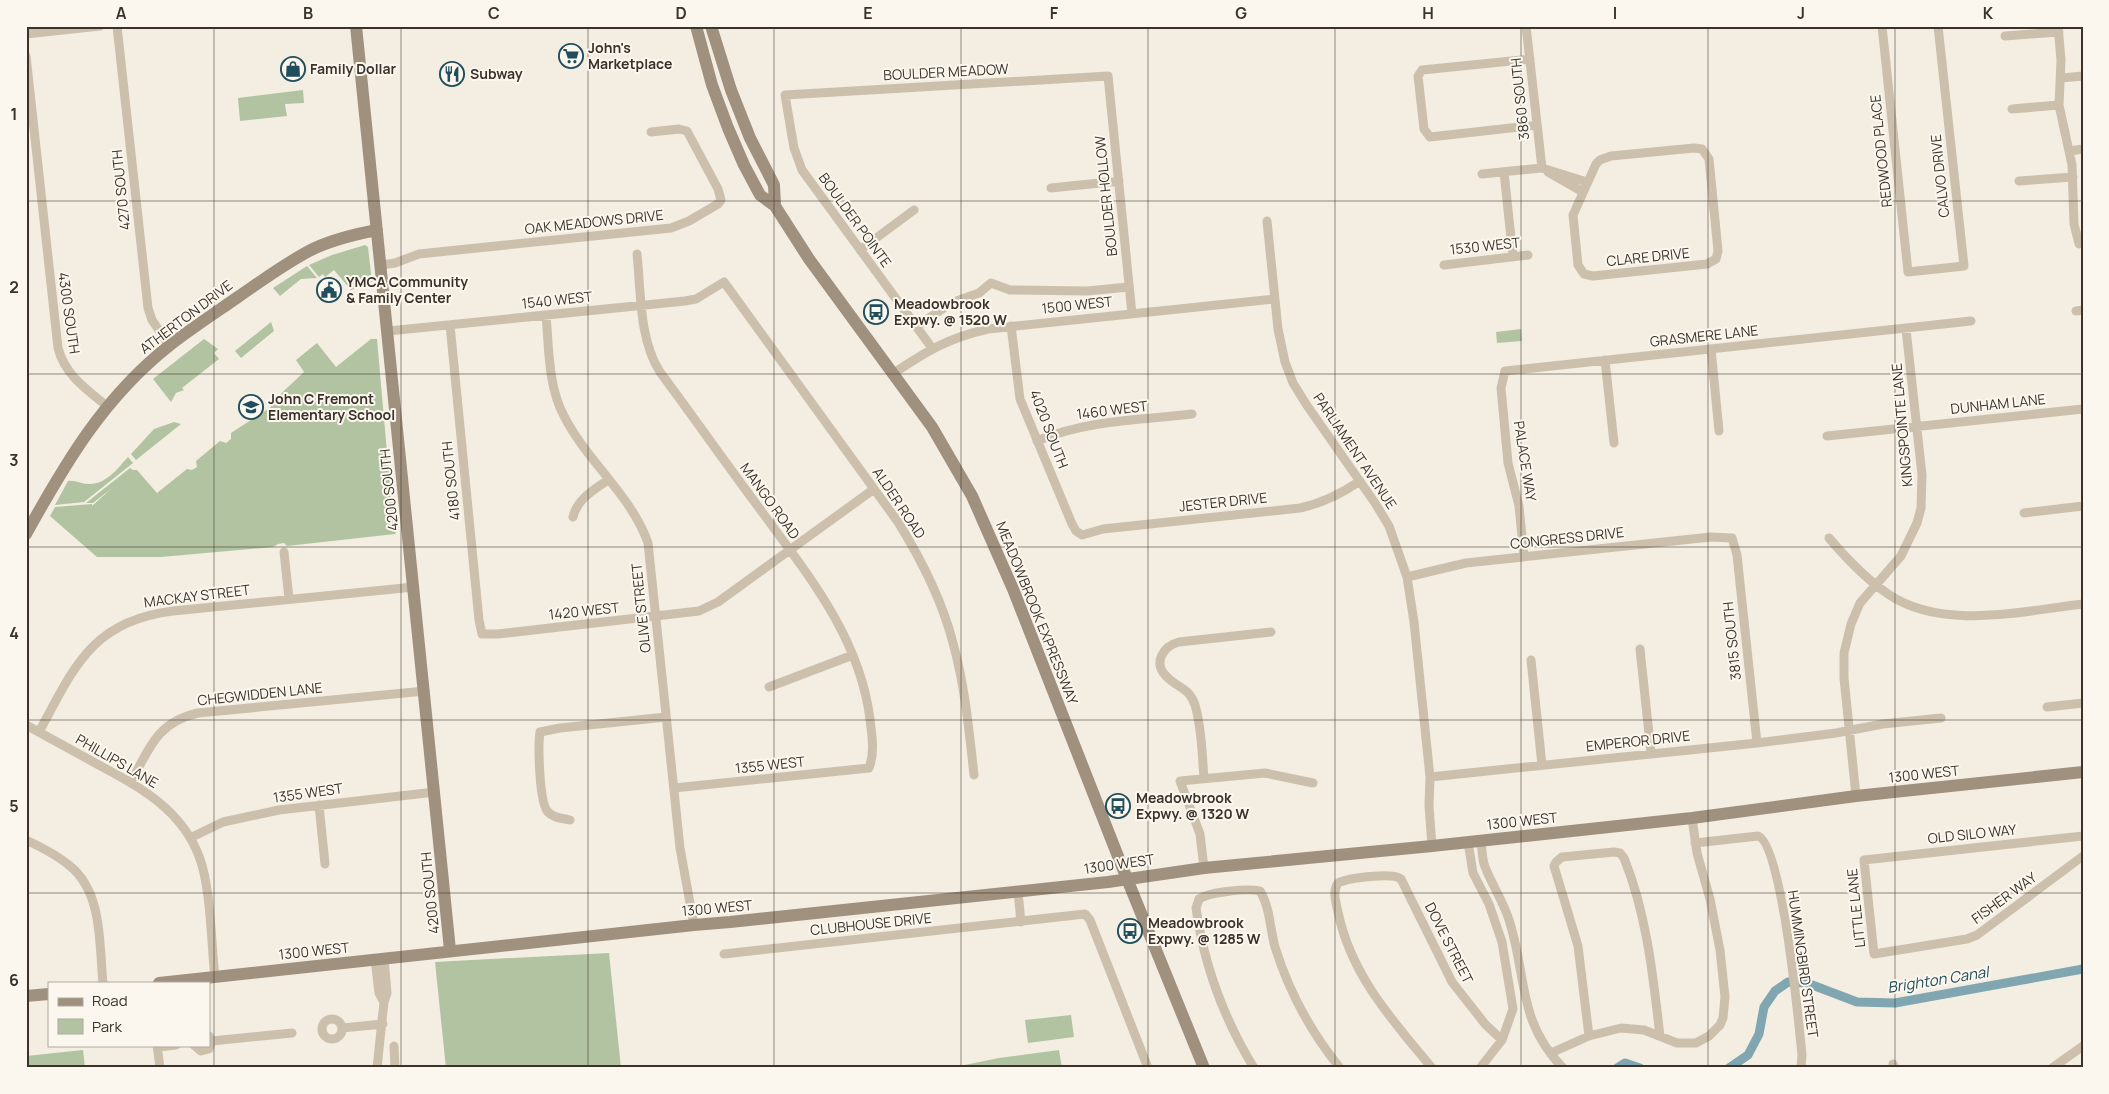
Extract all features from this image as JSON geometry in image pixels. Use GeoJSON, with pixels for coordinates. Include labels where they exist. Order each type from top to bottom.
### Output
{"type":"FeatureCollection","features":[{"type":"Feature","properties":{"kind":"street"},"geometry":{"type":"LineString","coordinates":[[26,34],[100,26]]}},
{"type":"Feature","properties":{"kind":"street","name":"4270 SOUTH"},"geometry":{"type":"LineString","coordinates":[[117,26],[148,308],[152,320],[169,346]]}},
{"type":"Feature","properties":{"kind":"street","name":"4200 SOUTH"},"geometry":{"type":"LineString","coordinates":[[356,26],[450,950]]}},
{"type":"Feature","properties":{"kind":"street","name":"MEADOWBROOK EXPRESSWAY"},"geometry":{"type":"LineString","coordinates":[[696,26],[716,94],[750,177],[760,196],[775,206],[809,259],[932,427],[955,465],[990,536],[1204,1068]]}},
{"type":"Feature","properties":{"kind":"street","name":"MEADOWBROOK EXPRESSWAY"},"geometry":{"type":"LineString","coordinates":[[711,26],[728,81],[750,138],[774,186],[775,206]]}},
{"type":"Feature","properties":{"kind":"street","name":"3860 SOUTH"},"geometry":{"type":"LineString","coordinates":[[1526,26],[1542,168]]}},
{"type":"Feature","properties":{"kind":"street","name":"REDWOOD PLACE"},"geometry":{"type":"LineString","coordinates":[[1882,26],[1908,272]]}},
{"type":"Feature","properties":{"kind":"street","name":"CALVO DRIVE"},"geometry":{"type":"LineString","coordinates":[[1908,272],[1964,266],[1938,26]]}},
{"type":"Feature","properties":{"kind":"street"},"geometry":{"type":"LineString","coordinates":[[2005,36],[2058,29],[2059,105],[2073,177],[2079,223],[2079,244]]}},
{"type":"Feature","properties":{"kind":"street","name":"4300 SOUTH"},"geometry":{"type":"LineString","coordinates":[[26,56],[58,348],[61,360],[70,374],[107,406]]}},
{"type":"Feature","properties":{"kind":"street"},"geometry":{"type":"LineString","coordinates":[[1530,59],[1422,70],[1418,76],[1424,129],[1430,137],[1537,125]]}},
{"type":"Feature","properties":{"kind":"street","name":"BOULDER MEADOW"},"geometry":{"type":"LineString","coordinates":[[785,96],[1108,76]]}},
{"type":"Feature","properties":{"kind":"street","name":"BOULDER HOLLOW"},"geometry":{"type":"LineString","coordinates":[[1108,76],[1132,314]]}},
{"type":"Feature","properties":{"kind":"street"},"geometry":{"type":"LineString","coordinates":[[2060,78],[2083,76]]}},
{"type":"Feature","properties":{"kind":"street"},"geometry":{"type":"LineString","coordinates":[[716,94],[724,94],[736,121],[750,138]]}},
{"type":"Feature","properties":{"kind":"street","name":"BOULDER POINTE"},"geometry":{"type":"LineString","coordinates":[[785,96],[794,148],[802,170],[932,348]]}},
{"type":"Feature","properties":{"kind":"street"},"geometry":{"type":"LineString","coordinates":[[2012,109],[2059,105]]}},
{"type":"Feature","properties":{"kind":"street","name":"OAK MEADOWS DRIVE"},"geometry":{"type":"LineString","coordinates":[[381,265],[395,263],[419,254],[675,227],[718,204],[721,200],[718,189],[687,131],[679,129],[651,132]]}},
{"type":"Feature","properties":{"kind":"street","name":"CLARE DRIVE"},"geometry":{"type":"LineString","coordinates":[[1583,192],[1573,215],[1578,265],[1580,271],[1588,276],[1707,264],[1712,262],[1718,255],[1709,159],[1702,149],[1694,148],[1605,157],[1596,164],[1587,182]]}},
{"type":"Feature","properties":{"kind":"street"},"geometry":{"type":"LineString","coordinates":[[2069,151],[2083,149]]}},
{"type":"Feature","properties":{"kind":"street"},"geometry":{"type":"LineString","coordinates":[[1482,174],[1542,168],[1587,182],[1583,192],[1542,168]]}},
{"type":"Feature","properties":{"kind":"street"},"geometry":{"type":"LineString","coordinates":[[1504,172],[1513,257]]}},
{"type":"Feature","properties":{"kind":"street"},"geometry":{"type":"LineString","coordinates":[[2019,181],[2073,177]]}},
{"type":"Feature","properties":{"kind":"street"},"geometry":{"type":"LineString","coordinates":[[1050,188],[1119,181]]}},
{"type":"Feature","properties":{"kind":"street"},"geometry":{"type":"LineString","coordinates":[[860,250],[914,210]]}},
{"type":"Feature","properties":{"kind":"street","name":"PARLIAMENT AVENUE"},"geometry":{"type":"LineString","coordinates":[[1266,221],[1279,340],[1293,383],[1389,526],[1407,577],[1414,622],[1430,777],[1429,806],[1432,846]]}},
{"type":"Feature","properties":{"kind":"street","name":"ATHERTON DRIVE"},"geometry":{"type":"LineString","coordinates":[[26,534],[63,467],[83,437],[107,406],[137,374],[169,346],[301,256],[327,243],[377,230]]}},
{"type":"Feature","properties":{"kind":"street","name":"MANGO ROAD"},"geometry":{"type":"LineString","coordinates":[[637,254],[647,345],[654,364],[790,550],[830,607],[842,628],[864,688],[869,712],[874,755],[869,768]]}},
{"type":"Feature","properties":{"kind":"street","name":"1530 WEST"},"geometry":{"type":"LineString","coordinates":[[1444,265],[1528,255]]}},
{"type":"Feature","properties":{"kind":"street","name":"1540 WEST"},"geometry":{"type":"LineString","coordinates":[[388,330],[642,306],[696,299],[724,282]]}},
{"type":"Feature","properties":{"kind":"street","name":"ALDER ROAD"},"geometry":{"type":"LineString","coordinates":[[724,282],[898,522],[919,557],[938,599],[953,642],[963,687],[974,774]]}},
{"type":"Feature","properties":{"kind":"street"},"geometry":{"type":"LineString","coordinates":[[916,327],[951,303],[979,293],[991,284],[1010,290],[1087,291],[1129,287]]}},
{"type":"Feature","properties":{"kind":"street","name":"1500 WEST"},"geometry":{"type":"LineString","coordinates":[[894,373],[932,348],[965,334],[1011,326],[1274,299]]}},
{"type":"Feature","properties":{"kind":"street","name":"OLIVE STREET"},"geometry":{"type":"LineString","coordinates":[[546,315],[552,380],[559,406],[570,427],[644,532],[649,552],[680,848],[694,925]]}},
{"type":"Feature","properties":{"kind":"street","name":"GRASMERE LANE"},"geometry":{"type":"LineString","coordinates":[[1505,371],[1971,321]]}},
{"type":"Feature","properties":{"kind":"street","name":"4180 SOUTH"},"geometry":{"type":"LineString","coordinates":[[450,325],[479,620],[482,634]]}},
{"type":"Feature","properties":{"kind":"street","name":"4020 SOUTH"},"geometry":{"type":"LineString","coordinates":[[1011,326],[1018,387],[1024,408],[1072,524],[1076,531],[1082,535]]}},
{"type":"Feature","properties":{"kind":"street","name":"KINGSPOINTE LANE"},"geometry":{"type":"LineString","coordinates":[[1856,796],[1844,678],[1844,653],[1851,624],[1860,603],[1901,556],[1917,523],[1921,508],[1922,475],[1906,329]]}},
{"type":"Feature","properties":{"kind":"street"},"geometry":{"type":"LineString","coordinates":[[1711,349],[1719,431]]}},
{"type":"Feature","properties":{"kind":"street"},"geometry":{"type":"LineString","coordinates":[[1605,360],[1614,443]]}},
{"type":"Feature","properties":{"kind":"street","name":"PALACE WAY"},"geometry":{"type":"LineString","coordinates":[[1505,371],[1501,388],[1507,453],[1519,506],[1524,557]]}},
{"type":"Feature","properties":{"kind":"street","name":"DUNHAM LANE"},"geometry":{"type":"LineString","coordinates":[[1827,436],[2083,409]]}},
{"type":"Feature","properties":{"kind":"street","name":"1460 WEST"},"geometry":{"type":"LineString","coordinates":[[1037,440],[1065,430],[1088,425],[1192,414]]}},
{"type":"Feature","properties":{"kind":"street"},"geometry":{"type":"LineString","coordinates":[[573,517],[582,499],[608,480]]}},
{"type":"Feature","properties":{"kind":"street","name":"JESTER DRIVE"},"geometry":{"type":"LineString","coordinates":[[1082,535],[1103,529],[1300,508],[1334,497],[1360,481]]}},
{"type":"Feature","properties":{"kind":"street","name":"1420 WEST"},"geometry":{"type":"LineString","coordinates":[[482,634],[685,614],[709,607],[874,489]]}},
{"type":"Feature","properties":{"kind":"street"},"geometry":{"type":"LineString","coordinates":[[2024,513],[2083,506]]}},
{"type":"Feature","properties":{"kind":"street","name":"CONGRESS DRIVE"},"geometry":{"type":"LineString","coordinates":[[1407,577],[1454,565],[1711,537],[1732,538]]}},
{"type":"Feature","properties":{"kind":"street","name":"3815 SOUTH"},"geometry":{"type":"LineString","coordinates":[[1732,538],[1737,555],[1757,742]]}},
{"type":"Feature","properties":{"kind":"street"},"geometry":{"type":"LineString","coordinates":[[1829,538],[1875,585],[1888,595],[1931,613],[1973,616],[2083,604]]}},
{"type":"Feature","properties":{"kind":"street"},"geometry":{"type":"LineString","coordinates":[[284,552],[289,599]]}},
{"type":"Feature","properties":{"kind":"street","name":"MACKAY STREET"},"geometry":{"type":"LineString","coordinates":[[39,732],[74,668],[83,656],[104,636],[121,625],[155,613],[414,587]]}},
{"type":"Feature","properties":{"kind":"street"},"geometry":{"type":"LineString","coordinates":[[1204,778],[1198,715],[1194,704],[1185,690],[1164,675],[1160,660],[1162,653],[1167,647],[1179,642],[1271,632]]}},
{"type":"Feature","properties":{"kind":"street"},"geometry":{"type":"LineString","coordinates":[[1640,650],[1651,753]]}},
{"type":"Feature","properties":{"kind":"street"},"geometry":{"type":"LineString","coordinates":[[769,687],[853,655]]}},
{"type":"Feature","properties":{"kind":"street"},"geometry":{"type":"LineString","coordinates":[[1531,660],[1542,765]]}},
{"type":"Feature","properties":{"kind":"street","name":"CHEGWIDDEN LANE"},"geometry":{"type":"LineString","coordinates":[[131,782],[158,734],[166,726],[184,716],[198,713],[425,691]]}},
{"type":"Feature","properties":{"kind":"street"},"geometry":{"type":"LineString","coordinates":[[2047,706],[2083,703]]}},
{"type":"Feature","properties":{"kind":"street"},"geometry":{"type":"LineString","coordinates":[[570,820],[547,812],[543,801],[539,754],[540,732],[560,728],[666,717]]}},
{"type":"Feature","properties":{"kind":"street","name":"EMPEROR DRIVE"},"geometry":{"type":"LineString","coordinates":[[1430,777],[1757,742],[1883,724],[1941,718]]}},
{"type":"Feature","properties":{"kind":"street","name":"PHILLIPS LANE"},"geometry":{"type":"LineString","coordinates":[[26,725],[131,782],[163,805],[178,821],[190,838],[204,872],[215,977]]}},
{"type":"Feature","properties":{"kind":"street","name":"1355 WEST"},"geometry":{"type":"LineString","coordinates":[[674,788],[869,768]]}},
{"type":"Feature","properties":{"kind":"street","name":"1300 WEST"},"geometry":{"type":"LineString","coordinates":[[168,982],[450,950],[1018,892],[1204,868],[1474,842],[1692,818],[1856,796],[2083,772]]}},
{"type":"Feature","properties":{"kind":"street"},"geometry":{"type":"LineString","coordinates":[[1204,868],[1200,834],[1180,781],[1265,773],[1313,783]]}},
{"type":"Feature","properties":{"kind":"street","name":"1355 WEST"},"geometry":{"type":"LineString","coordinates":[[190,838],[214,825],[236,818],[319,805],[435,792]]}},
{"type":"Feature","properties":{"kind":"street"},"geometry":{"type":"LineString","coordinates":[[319,805],[325,864]]}},
{"type":"Feature","properties":{"kind":"street"},"geometry":{"type":"LineString","coordinates":[[1551,1053],[1589,1036],[1621,1028],[1634,1028],[1677,1043],[1696,1042],[1715,1031],[1723,1018],[1725,998],[1720,950],[1710,899],[1695,843],[1692,818]]}},
{"type":"Feature","properties":{"kind":"street","name":"OLD SILO WAY"},"geometry":{"type":"LineString","coordinates":[[1864,860],[2083,836]]}},
{"type":"Feature","properties":{"kind":"street","name":"HUMMINGBIRD STREET"},"geometry":{"type":"LineString","coordinates":[[1695,843],[1762,837],[1767,844],[1778,886],[1794,980],[1802,1055],[1801,1068]]}},
{"type":"Feature","properties":{"kind":"street"},"geometry":{"type":"LineString","coordinates":[[26,840],[70,866],[85,883],[92,898],[96,915],[103,982]]}},
{"type":"Feature","properties":{"kind":"street"},"geometry":{"type":"LineString","coordinates":[[1474,842],[1510,922],[1518,954],[1527,1007],[1534,1025],[1551,1053],[1563,1068]]}},
{"type":"Feature","properties":{"kind":"street"},"geometry":{"type":"LineString","coordinates":[[1474,842],[1473,873],[1491,910],[1502,942],[1513,1009],[1502,1040],[1480,1068]]}},
{"type":"Feature","properties":{"kind":"street"},"geometry":{"type":"LineString","coordinates":[[1589,1036],[1578,946],[1570,914],[1554,870],[1556,862],[1562,857],[1614,852],[1620,853],[1624,858],[1645,928],[1660,1036]]}},
{"type":"Feature","properties":{"kind":"street","name":"FISHER WAY"},"geometry":{"type":"LineString","coordinates":[[1874,954],[1967,939],[1978,935],[2083,856]]}},
{"type":"Feature","properties":{"kind":"street","name":"LITTLE LANE"},"geometry":{"type":"LineString","coordinates":[[1864,860],[1874,954]]}},
{"type":"Feature","properties":{"kind":"street","name":"DOVE STREET"},"geometry":{"type":"LineString","coordinates":[[1432,1068],[1380,1005],[1364,981],[1348,944],[1340,919],[1335,897],[1338,883],[1354,879],[1398,876],[1404,882],[1452,982],[1486,1024],[1502,1040]]}},
{"type":"Feature","properties":{"kind":"street"},"geometry":{"type":"LineString","coordinates":[[1254,1068],[1230,1023],[1213,982],[1199,928],[1196,908],[1199,899],[1208,895],[1250,890],[1260,891],[1265,902],[1275,946],[1292,994],[1315,1035],[1340,1068]]}},
{"type":"Feature","properties":{"kind":"street"},"geometry":{"type":"LineString","coordinates":[[1018,892],[1021,922]]}},
{"type":"Feature","properties":{"kind":"street","name":"CLUBHOUSE DRIVE"},"geometry":{"type":"LineString","coordinates":[[724,954],[1085,914],[1090,920],[1148,1068]]}},
{"type":"Feature","properties":{"kind":"street"},"geometry":{"type":"LineString","coordinates":[[377,1068],[384,1002],[387,993],[380,959]]}},
{"type":"Feature","properties":{"kind":"street"},"geometry":{"type":"LineString","coordinates":[[26,996],[48,994]]}},
{"type":"Feature","properties":{"kind":"street"},"geometry":{"type":"LineString","coordinates":[[342,1028],[383,1024]]}},
{"type":"Feature","properties":{"kind":"street"},"geometry":{"type":"LineString","coordinates":[[195,1046],[198,1050],[204,1052],[211,1047],[210,1039],[292,1032]]}},
{"type":"Feature","properties":{"kind":"street"},"geometry":{"type":"LineString","coordinates":[[157,1046],[160,1068]]}},
{"type":"Feature","properties":{"kind":"street"},"geometry":{"type":"LineString","coordinates":[[394,1046],[395,1068]]}},
{"type":"Feature","properties":{"kind":"street"},"geometry":{"type":"LineString","coordinates":[[2052,1068],[2083,1046]]}},
{"type":"Feature","properties":{"kind":"green space"},"geometry":{"type":"Polygon","coordinates":[[[303,90],[304,103],[285,104],[287,116],[240,121],[238,98],[303,90]]]}},
{"type":"Feature","properties":{"kind":"green space"},"geometry":{"type":"Polygon","coordinates":[[[365,245],[368,247],[372,282],[351,290],[334,270],[325,277],[323,274],[319,277],[309,265],[332,255],[365,245]]]}},
{"type":"Feature","properties":{"kind":"green space"},"geometry":{"type":"Polygon","coordinates":[[[307,266],[317,278],[301,279],[280,296],[273,288],[307,266]]]}},
{"type":"Feature","properties":{"kind":"green space"},"geometry":{"type":"Polygon","coordinates":[[[271,322],[274,331],[241,358],[235,351],[271,322]]]}},
{"type":"Feature","properties":{"kind":"green space"},"geometry":{"type":"Polygon","coordinates":[[[1521,329],[1522,341],[1497,343],[1496,332],[1521,329]]]}},
{"type":"Feature","properties":{"kind":"green space"},"geometry":{"type":"Polygon","coordinates":[[[204,339],[218,349],[214,353],[219,359],[182,388],[184,390],[176,393],[171,402],[153,379],[204,339]]]}},
{"type":"Feature","properties":{"kind":"green space"},"geometry":{"type":"Polygon","coordinates":[[[371,339],[377,339],[391,498],[394,506],[397,531],[395,534],[287,546],[284,543],[273,547],[161,557],[97,557],[50,516],[55,507],[92,504],[92,506],[112,488],[93,503],[86,503],[130,468],[137,470],[157,493],[187,469],[192,470],[197,467],[196,461],[220,441],[226,443],[231,439],[231,433],[271,407],[271,403],[304,372],[296,360],[317,343],[336,367],[371,339]]]}},
{"type":"Feature","properties":{"kind":"green space"},"geometry":{"type":"Polygon","coordinates":[[[174,422],[181,424],[136,460],[131,454],[154,429],[174,422]]]}},
{"type":"Feature","properties":{"kind":"green space"},"geometry":{"type":"Polygon","coordinates":[[[128,457],[133,463],[84,502],[55,505],[68,481],[88,484],[100,482],[111,475],[128,457]]]}},
{"type":"Feature","properties":{"kind":"green space"},"geometry":{"type":"Polygon","coordinates":[[[609,953],[621,1068],[446,1068],[435,962],[609,953]]]}},
{"type":"Feature","properties":{"kind":"green space"},"geometry":{"type":"Polygon","coordinates":[[[1071,1015],[1074,1037],[1028,1043],[1025,1020],[1071,1015]]]}},
{"type":"Feature","properties":{"kind":"green space"},"geometry":{"type":"Polygon","coordinates":[[[83,1050],[85,1068],[26,1068],[26,1056],[83,1050]]]}},
{"type":"Feature","properties":{"kind":"green space"},"geometry":{"type":"Polygon","coordinates":[[[1059,1050],[1062,1068],[950,1068],[999,1058],[1059,1050]]]}},
{"type":"Feature","properties":{"kind":"waterway","name":"Brighton Canal"},"geometry":{"type":"LineString","coordinates":[[1729,1068],[1748,1055],[1759,1034],[1764,1007],[1775,991],[1788,982],[1807,983],[1857,1002],[1895,1003],[2083,969]]}},
{"type":"Feature","properties":{"kind":"waterway","name":"Brighton Canal"},"geometry":{"type":"LineString","coordinates":[[1617,1068],[1625,1063],[1640,1068]]}},
{"type":"Feature","properties":{"kind":"place","name":"John's Marketplace"},"geometry":{"type":"Point","coordinates":[571,56]}},
{"type":"Feature","properties":{"kind":"place","name":"Family Dollar"},"geometry":{"type":"Point","coordinates":[293,69]}},
{"type":"Feature","properties":{"kind":"place","name":"Subway"},"geometry":{"type":"Point","coordinates":[452,74]}},
{"type":"Feature","properties":{"kind":"place","name":"YMCA Community & Family Center"},"geometry":{"type":"Point","coordinates":[329,290]}},
{"type":"Feature","properties":{"kind":"place","name":"Meadowbrook Expwy. @ 1520 W"},"geometry":{"type":"Point","coordinates":[876,312]}},
{"type":"Feature","properties":{"kind":"place","name":"John C Fremont Elementary School"},"geometry":{"type":"Point","coordinates":[251,407]}},
{"type":"Feature","properties":{"kind":"place","name":"Meadowbrook Expwy. @ 1320 W"},"geometry":{"type":"Point","coordinates":[1118,806]}},
{"type":"Feature","properties":{"kind":"place","name":"Meadowbrook Expwy. @ 1285 W"},"geometry":{"type":"Point","coordinates":[1130,931]}}]}
